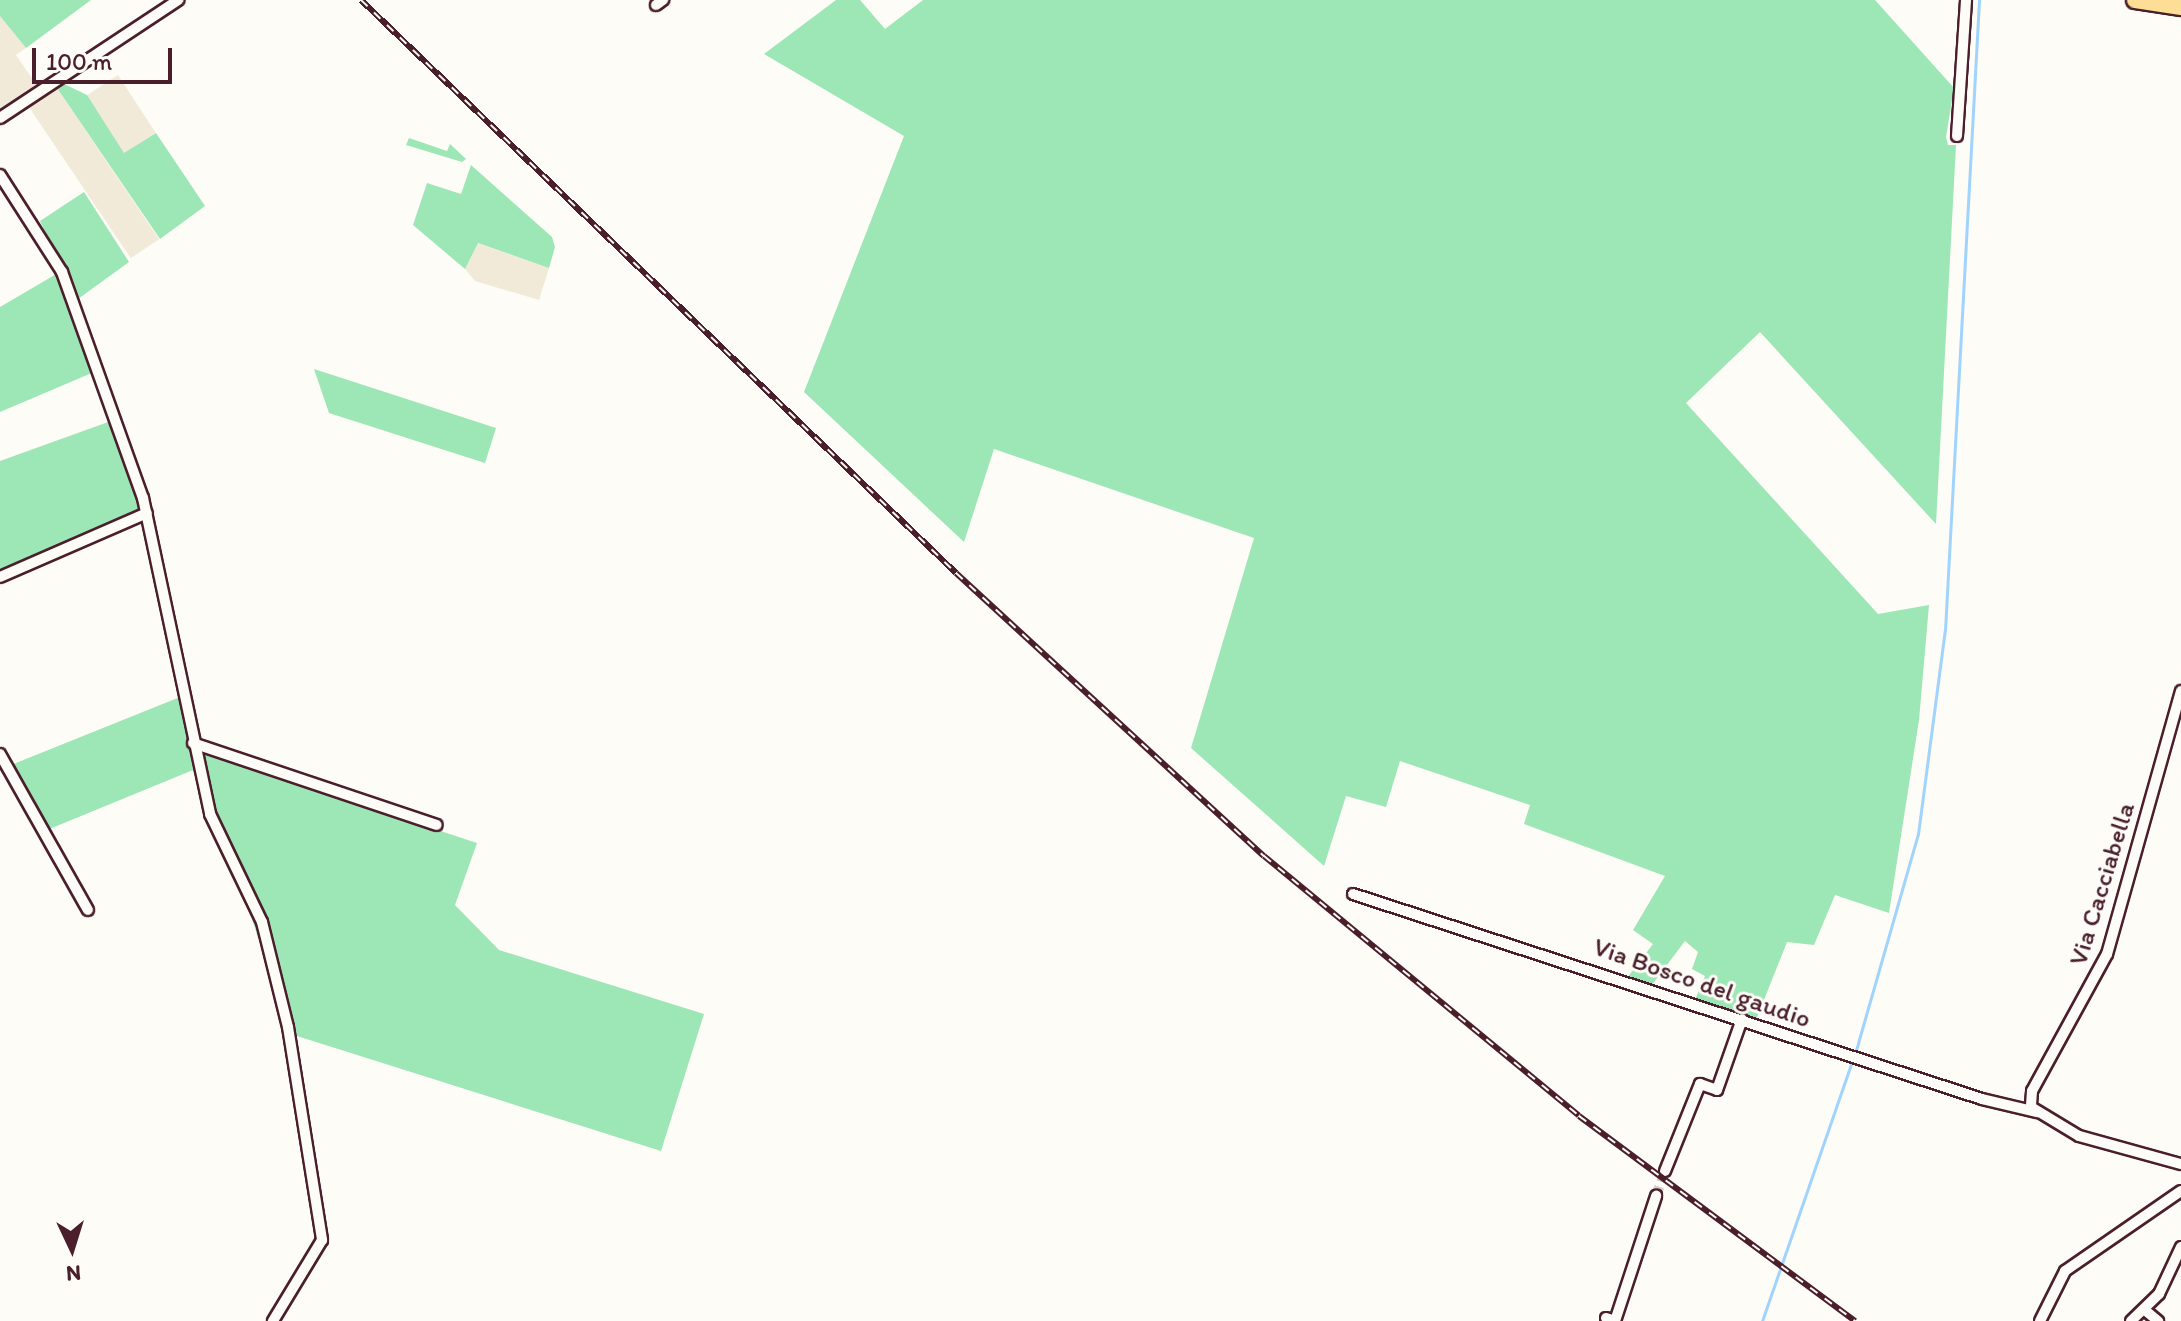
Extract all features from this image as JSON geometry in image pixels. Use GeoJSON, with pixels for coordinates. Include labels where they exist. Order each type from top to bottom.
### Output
{"type":"FeatureCollection","features":[{"type":"Feature","properties":{"kind":"highway"},"geometry":{"type":"LineString","coordinates":[[2135,0],[2181,7]]}},
{"type":"Feature","properties":{"kind":"street"},"geometry":{"type":"LineString","coordinates":[[0,118],[178,0]]}},
{"type":"Feature","properties":{"kind":"street"},"geometry":{"type":"LineString","coordinates":[[1957,136],[1966,0]]}},
{"type":"Feature","properties":{"kind":"street"},"geometry":{"type":"LineString","coordinates":[[0,175],[62,272],[147,513],[210,814],[262,922],[292,1044],[304,1145],[321,1228],[320,1249],[273,1321]]}},
{"type":"Feature","properties":{"kind":"street"},"geometry":{"type":"LineString","coordinates":[[0,577],[147,513]]}},
{"type":"Feature","properties":{"kind":"street","name":"Via Cacciabella"},"geometry":{"type":"LineString","coordinates":[[2037,1112],[2031,1107],[2032,1091],[2087,998],[2121,912],[2181,691]]}},
{"type":"Feature","properties":{"kind":"street"},"geometry":{"type":"LineString","coordinates":[[193,743],[437,825]]}},
{"type":"Feature","properties":{"kind":"street"},"geometry":{"type":"LineString","coordinates":[[0,754],[88,910]]}},
{"type":"Feature","properties":{"kind":"street","name":"Via Bosco del gaudio"},"geometry":{"type":"LineString","coordinates":[[1353,894],[1982,1099],[2037,1112]]}},
{"type":"Feature","properties":{"kind":"street"},"geometry":{"type":"LineString","coordinates":[[1665,1171],[1700,1084],[1717,1090],[1742,1019]]}},
{"type":"Feature","properties":{"kind":"street"},"geometry":{"type":"LineString","coordinates":[[2037,1112],[2079,1136],[2181,1164]]}},
{"type":"Feature","properties":{"kind":"street"},"geometry":{"type":"LineString","coordinates":[[2040,1321],[2065,1271],[2181,1191]]}},
{"type":"Feature","properties":{"kind":"street"},"geometry":{"type":"LineString","coordinates":[[1606,1318],[1615,1321],[1656,1196]]}},
{"type":"Feature","properties":{"kind":"street"},"geometry":{"type":"LineString","coordinates":[[2131,1321],[2146,1311],[2181,1247]]}},
{"type":"Feature","properties":{"kind":"street"},"geometry":{"type":"LineString","coordinates":[[2146,1311],[2158,1321]]}},
{"type":"Feature","properties":{"kind":"shaded area"},"geometry":{"type":"Polygon","coordinates":[[[0,16],[26,48],[16,55],[40,90],[0,116],[0,16]]]}},
{"type":"Feature","properties":{"kind":"shaded area"},"geometry":{"type":"Polygon","coordinates":[[[118,75],[156,133],[124,154],[86,96],[118,75]]]}},
{"type":"Feature","properties":{"kind":"shaded area"},"geometry":{"type":"Polygon","coordinates":[[[55,85],[159,239],[131,258],[27,104],[55,85]]]}},
{"type":"Feature","properties":{"kind":"shaded area"},"geometry":{"type":"Polygon","coordinates":[[[477,243],[549,268],[539,300],[475,281],[465,269],[477,243]]]}},
{"type":"Feature","properties":{"kind":"green space"},"geometry":{"type":"Polygon","coordinates":[[[0,0],[91,0],[26,48],[0,16],[0,0]]]}},
{"type":"Feature","properties":{"kind":"green space"},"geometry":{"type":"Polygon","coordinates":[[[836,0],[860,0],[885,29],[923,0],[1875,0],[1954,88],[1946,137],[1948,145],[1956,145],[1936,524],[1760,332],[1686,403],[1878,614],[1929,605],[1919,720],[1889,913],[1835,895],[1814,945],[1787,942],[1756,1020],[1695,1000],[1705,976],[1692,969],[1698,952],[1685,941],[1651,986],[1627,978],[1653,944],[1633,930],[1665,876],[1524,824],[1530,805],[1400,761],[1386,807],[1346,796],[1324,866],[1191,748],[1254,538],[994,449],[964,542],[804,392],[904,136],[764,54],[836,0]]]}},
{"type":"Feature","properties":{"kind":"green space"},"geometry":{"type":"Polygon","coordinates":[[[62,83],[87,95],[124,153],[156,133],[205,206],[160,239],[55,85],[62,83]]]}},
{"type":"Feature","properties":{"kind":"green space"},"geometry":{"type":"Polygon","coordinates":[[[409,138],[447,151],[450,144],[466,159],[462,162],[406,145],[409,138]]]}},
{"type":"Feature","properties":{"kind":"green space"},"geometry":{"type":"Polygon","coordinates":[[[471,165],[552,237],[555,247],[549,268],[478,243],[465,269],[413,225],[427,183],[461,194],[471,165]]]}},
{"type":"Feature","properties":{"kind":"green space"},"geometry":{"type":"Polygon","coordinates":[[[84,192],[129,262],[78,299],[40,221],[84,192]]]}},
{"type":"Feature","properties":{"kind":"green space"},"geometry":{"type":"Polygon","coordinates":[[[58,273],[94,372],[0,412],[0,307],[58,273]]]}},
{"type":"Feature","properties":{"kind":"green space"},"geometry":{"type":"Polygon","coordinates":[[[314,369],[496,428],[485,463],[329,413],[314,369]]]}},
{"type":"Feature","properties":{"kind":"green space"},"geometry":{"type":"Polygon","coordinates":[[[111,421],[144,512],[0,575],[0,461],[111,421]]]}},
{"type":"Feature","properties":{"kind":"green space"},"geometry":{"type":"Polygon","coordinates":[[[185,695],[194,756],[206,754],[477,843],[455,905],[499,950],[704,1014],[661,1151],[297,1036],[270,937],[258,938],[247,902],[215,838],[193,770],[47,830],[11,765],[185,695]]]}},
{"type":"Feature","properties":{"kind":"waterway"},"geometry":{"type":"LineString","coordinates":[[1762,1321],[1858,1043],[1918,834],[1945,630],[1979,0]]}},
{"type":"Feature","properties":{"kind":"tunnel"},"geometry":{"type":"LineString","coordinates":[[1656,1196],[1665,1171]]}},
{"type":"Feature","properties":{"kind":"railway"},"geometry":{"type":"LineString","coordinates":[[361,0],[956,573],[1264,856],[1579,1116],[1855,1321]]}}]}
